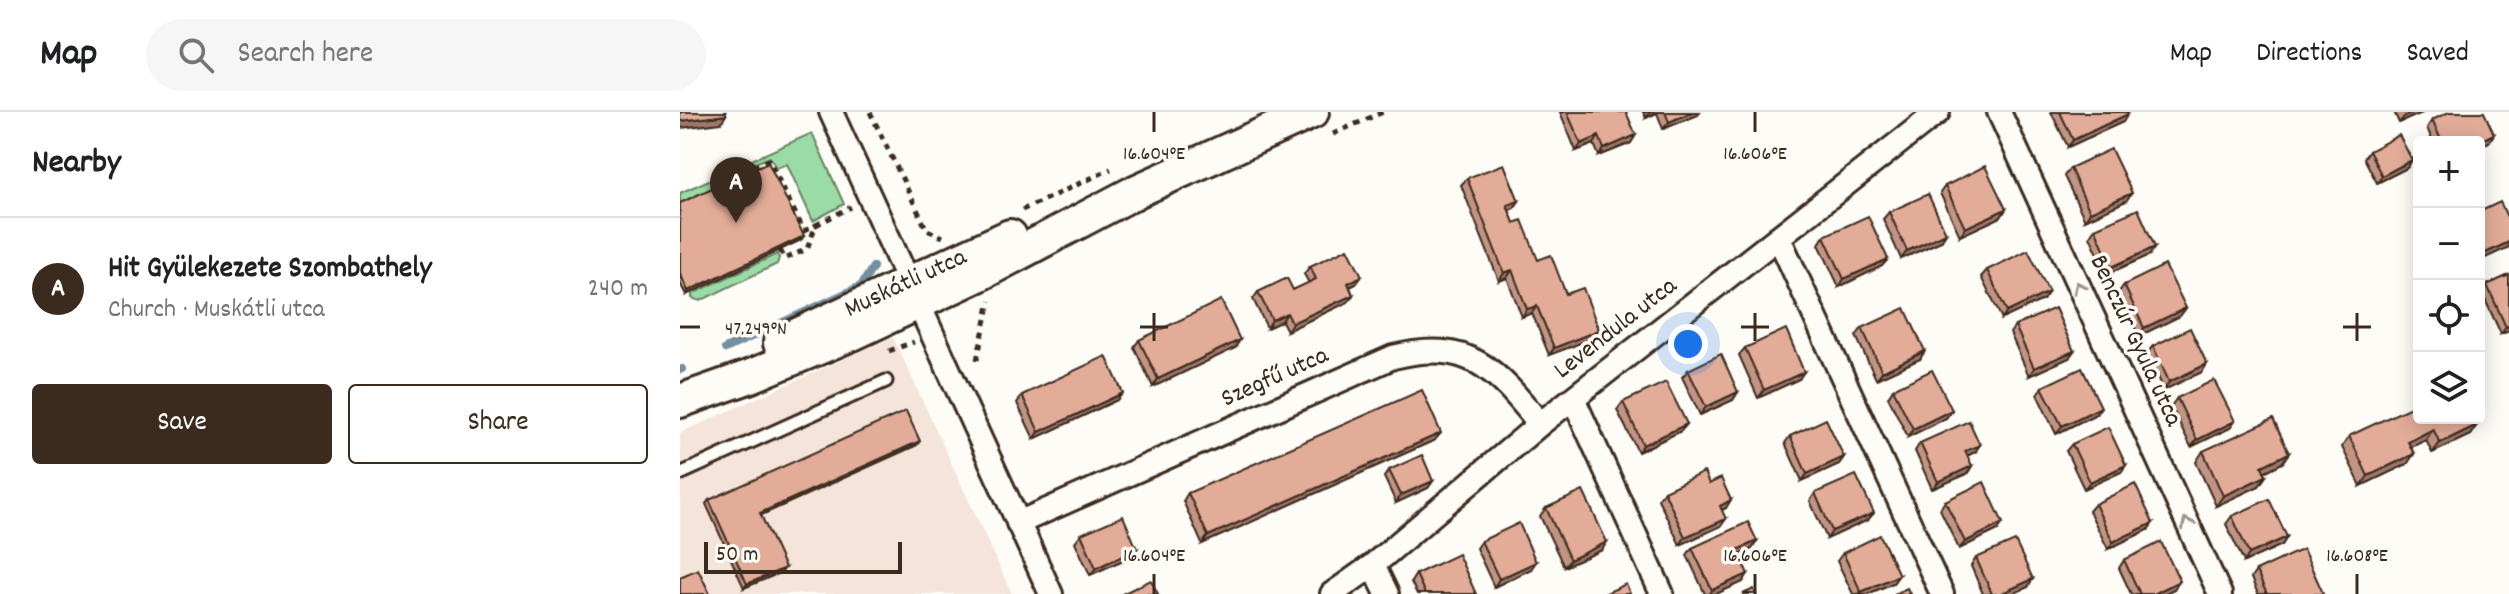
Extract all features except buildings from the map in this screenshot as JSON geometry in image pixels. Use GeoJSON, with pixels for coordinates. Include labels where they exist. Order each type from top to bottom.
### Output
{"type":"FeatureCollection","features":[{"type":"Feature","properties":{"kind":"main road","name":"Muskátli utca"},"geometry":{"type":"LineString","coordinates":[[682,400],[750,358],[912,293],[1043,220],[1108,197],[1137,191],[1312,112]]}},
{"type":"Feature","properties":{"kind":"street"},"geometry":{"type":"LineString","coordinates":[[831,112],[1051,594]]}},
{"type":"Feature","properties":{"kind":"street","name":"Levendula utca"},"geometry":{"type":"LineString","coordinates":[[1332,594],[1373,565],[1540,424],[1938,112]]}},
{"type":"Feature","properties":{"kind":"street","name":"Benczúr Gyula utca"},"geometry":{"type":"LineString","coordinates":[[1999,112],[2220,594]]}},
{"type":"Feature","properties":{"kind":"street"},"geometry":{"type":"LineString","coordinates":[[1779,238],[1942,594]]}},
{"type":"Feature","properties":{"kind":"street","name":"Szegfű utca"},"geometry":{"type":"LineString","coordinates":[[1018,523],[1393,357],[1419,350],[1451,352],[1481,363],[1505,381],[1540,424]]}},
{"type":"Feature","properties":{"kind":"street"},"geometry":{"type":"LineString","coordinates":[[1573,398],[1662,594]]}},
{"type":"Feature","properties":{"kind":"street"},"geometry":{"type":"LineString","coordinates":[[1373,565],[1387,594]]}},
{"type":"Feature","properties":{"kind":"lane"},"geometry":{"type":"LineString","coordinates":[[680,474],[886,381]]}},
{"type":"Feature","properties":{"kind":"path"},"geometry":{"type":"LineString","coordinates":[[870,112],[927,230],[952,238]]}},
{"type":"Feature","properties":{"kind":"path"},"geometry":{"type":"LineString","coordinates":[[748,174],[746,170],[769,160],[804,231],[870,198]]}},
{"type":"Feature","properties":{"kind":"path"},"geometry":{"type":"LineString","coordinates":[[1018,212],[1116,167]]}},
{"type":"Feature","properties":{"kind":"path"},"geometry":{"type":"LineString","coordinates":[[780,250],[785,259],[807,249],[816,225]]}},
{"type":"Feature","properties":{"kind":"path"},"geometry":{"type":"LineString","coordinates":[[977,360],[991,303],[988,296]]}},
{"type":"Feature","properties":{"kind":"shaded area"},"geometry":{"type":"Polygon","coordinates":[[[893,337],[1012,594],[680,594],[680,433],[893,337]]]}},
{"type":"Feature","properties":{"kind":"green space"},"geometry":{"type":"Polygon","coordinates":[[[812,133],[844,204],[813,221],[787,164],[776,168],[770,157],[748,166],[747,162],[812,133]]]}},
{"type":"Feature","properties":{"kind":"green space"},"geometry":{"type":"Polygon","coordinates":[[[738,167],[743,176],[680,206],[680,193],[738,167]]]}},
{"type":"Feature","properties":{"kind":"green space"},"geometry":{"type":"Polygon","coordinates":[[[777,254],[777,264],[700,301],[692,298],[692,294],[777,254]]]}},
{"type":"Feature","properties":{"kind":"waterway"},"geometry":{"type":"LineString","coordinates":[[725,349],[861,286],[873,267]]}},
{"type":"Feature","properties":{"kind":"place","name":"Hit Gyülekezete Szombathely"},"geometry":{"type":"Point","coordinates":[736,223]}}]}
